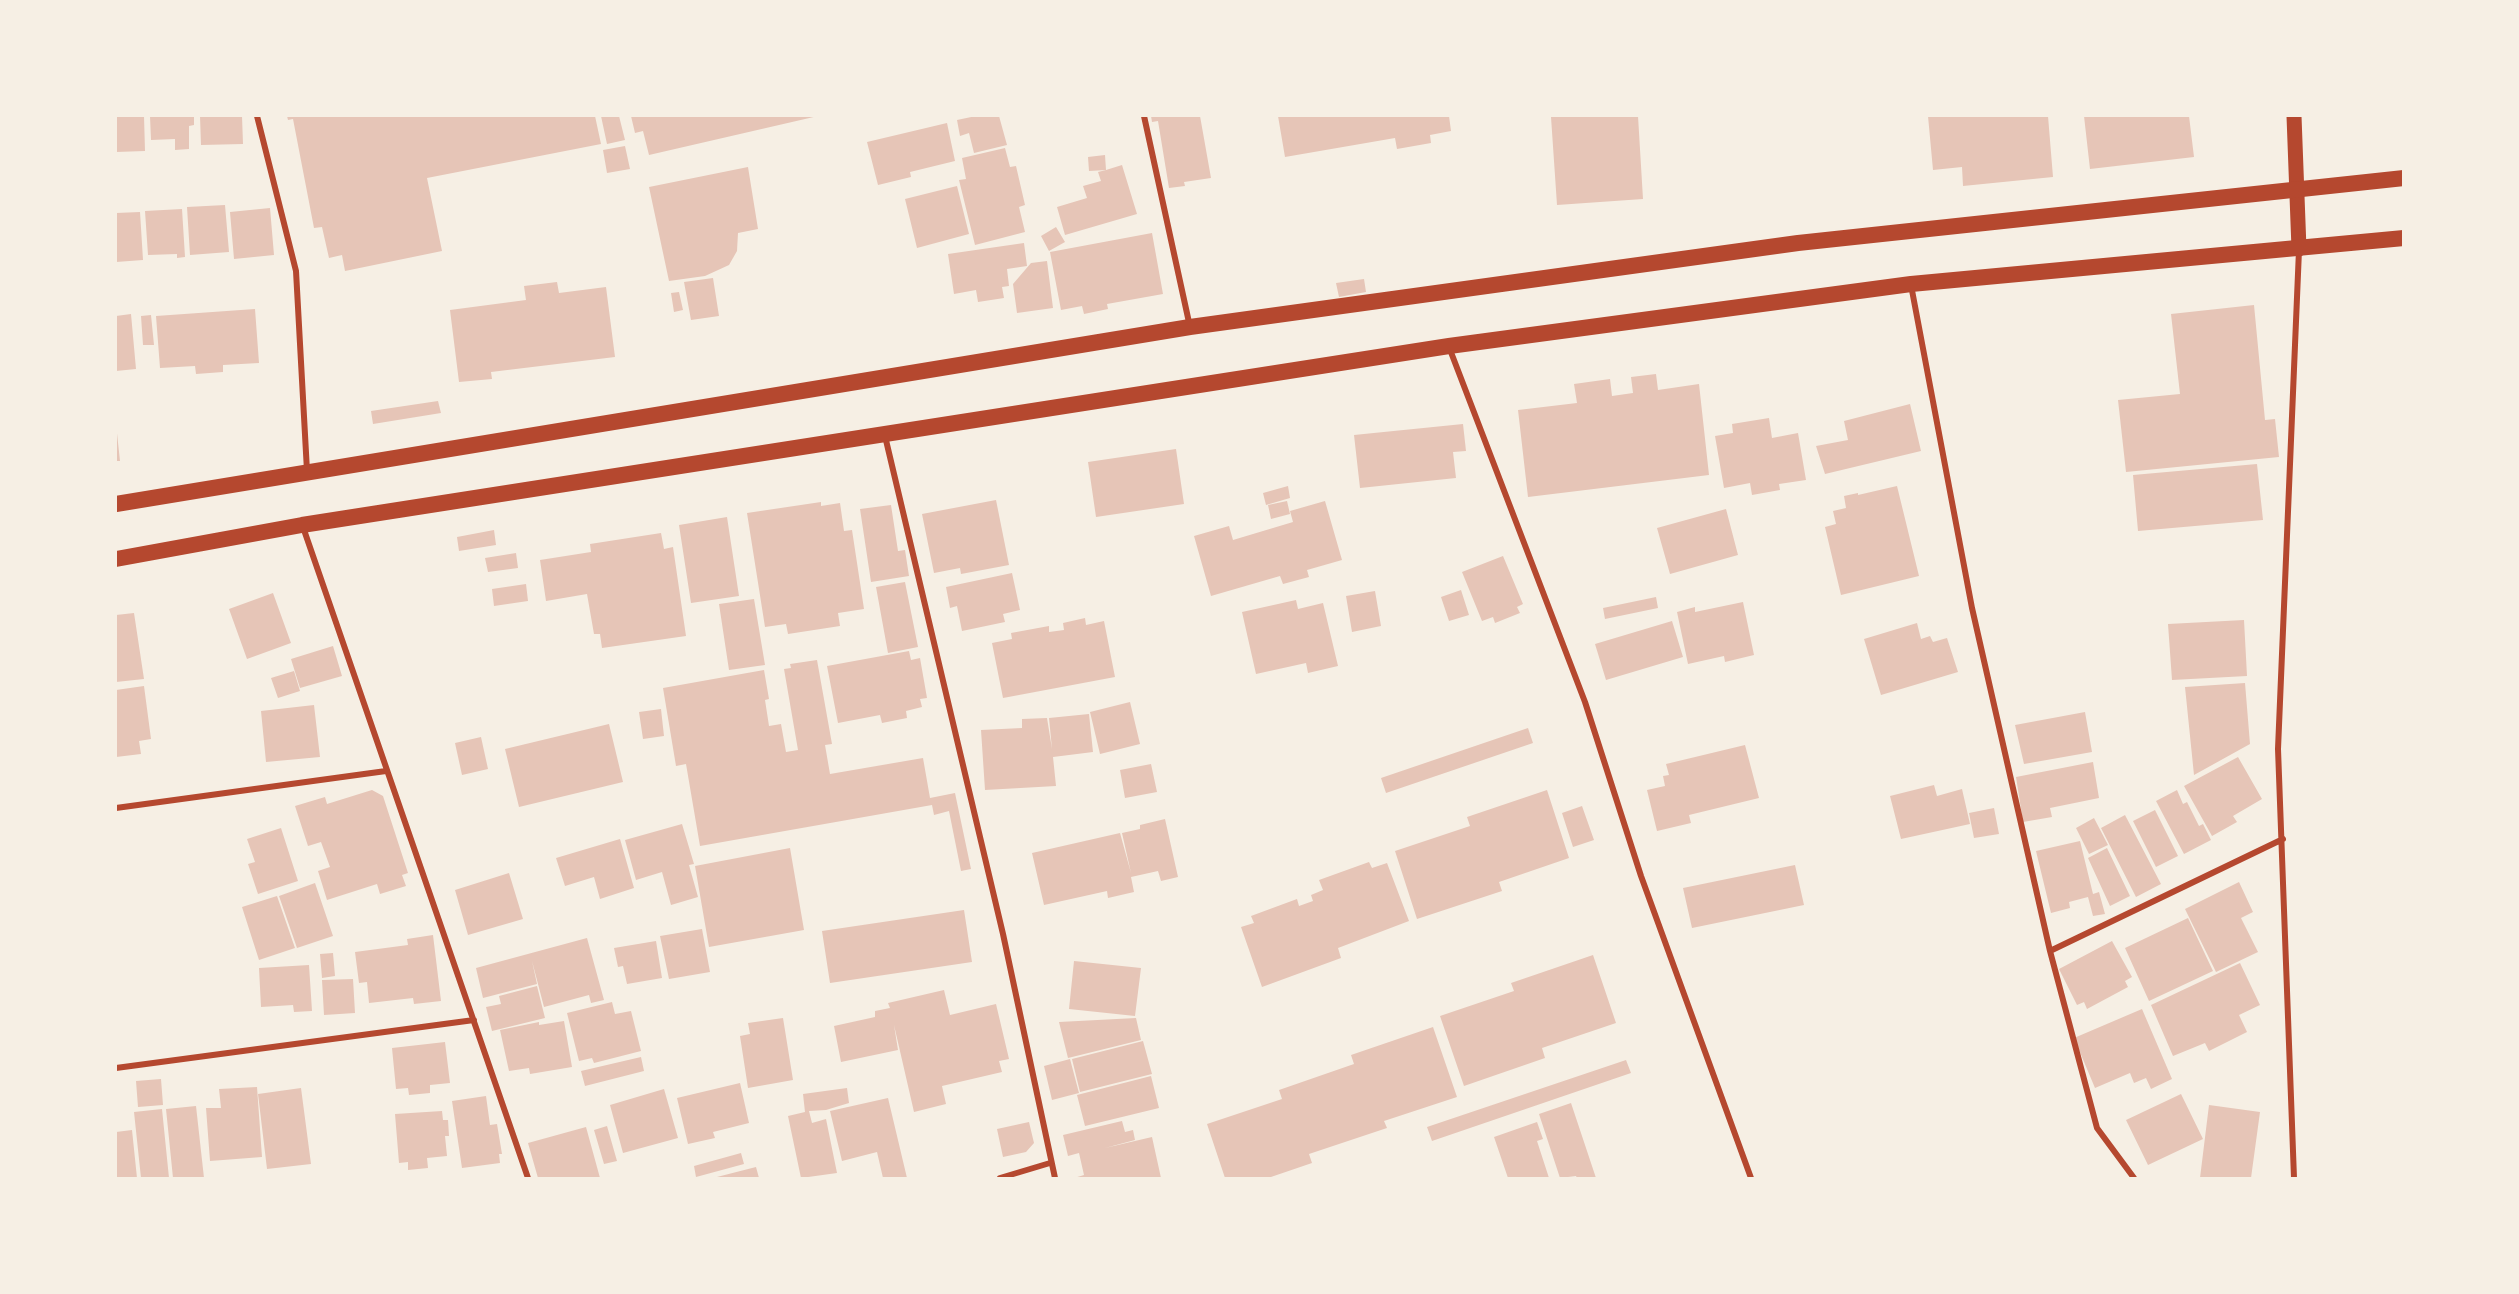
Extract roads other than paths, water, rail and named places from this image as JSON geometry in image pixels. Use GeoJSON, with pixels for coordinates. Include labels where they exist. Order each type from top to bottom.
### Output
{"type":"FeatureCollection","features":[{"type":"Feature","properties":{"kind":"highway"},"geometry":{"type":"LineString","coordinates":[[116,504],[1190,327],[1798,243],[2403,178]]}},
{"type":"Feature","properties":{"kind":"highway"},"geometry":{"type":"LineString","coordinates":[[116,559],[302,525],[1449,346],[1911,284],[2299,249],[2403,237]]}},
{"type":"Feature","properties":{"kind":"main road"},"geometry":{"type":"LineString","coordinates":[[2294,116],[2299,249]]}},
{"type":"Feature","properties":{"kind":"street"},"geometry":{"type":"LineString","coordinates":[[257,116],[296,271],[307,472]]}},
{"type":"Feature","properties":{"kind":"street"},"geometry":{"type":"LineString","coordinates":[[1144,116],[1190,327]]}},
{"type":"Feature","properties":{"kind":"street"},"geometry":{"type":"LineString","coordinates":[[2294,1179],[2278,749],[2299,249]]}},
{"type":"Feature","properties":{"kind":"street"},"geometry":{"type":"LineString","coordinates":[[1911,284],[1972,608],[2050,951],[2097,1128],[2134,1179]]}},
{"type":"Feature","properties":{"kind":"street"},"geometry":{"type":"LineString","coordinates":[[1449,346],[1585,702],[1641,876],[1751,1179]]}},
{"type":"Feature","properties":{"kind":"street"},"geometry":{"type":"LineString","coordinates":[[884,433],[1003,934],[1055,1179]]}},
{"type":"Feature","properties":{"kind":"street"},"geometry":{"type":"LineString","coordinates":[[302,525],[528,1179]]}},
{"type":"Feature","properties":{"kind":"street"},"geometry":{"type":"LineString","coordinates":[[116,808],[386,771]]}},
{"type":"Feature","properties":{"kind":"street"},"geometry":{"type":"LineString","coordinates":[[2050,951],[2283,839]]}},
{"type":"Feature","properties":{"kind":"street"},"geometry":{"type":"LineString","coordinates":[[116,1068],[474,1020]]}},
{"type":"Feature","properties":{"kind":"street"},"geometry":{"type":"LineString","coordinates":[[1000,1179],[1050,1162]]}}]}
